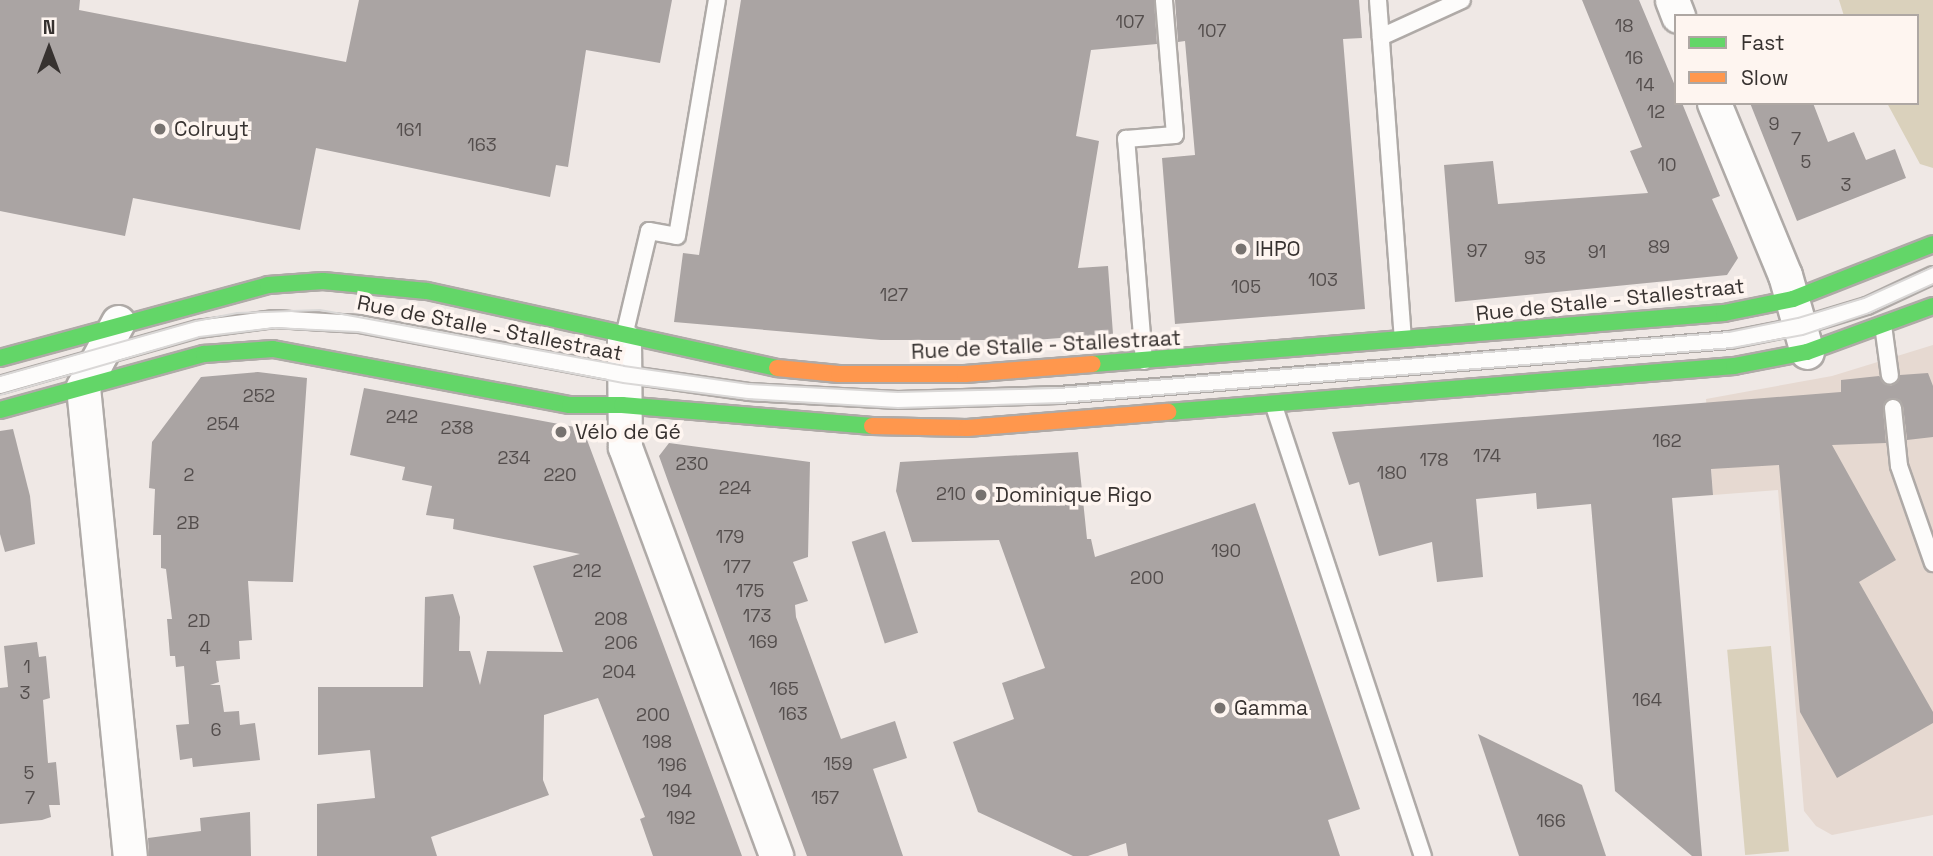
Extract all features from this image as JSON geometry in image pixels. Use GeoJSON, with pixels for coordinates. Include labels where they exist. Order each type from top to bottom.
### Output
{"type":"FeatureCollection","features":[{"type":"Feature","properties":{"kind":"main road","name":"Rue de Stalle - Stallestraat"},"geometry":{"type":"LineString","coordinates":[[0,410],[204,354],[273,349],[570,405],[623,390],[834,425],[967,428],[1671,374],[1800,326],[1898,261],[1933,244]]}},
{"type":"Feature","properties":{"kind":"main road","name":"Rue de Stalle - Stallestraat"},"geometry":{"type":"LineString","coordinates":[[0,358],[118,323],[268,285],[368,283],[427,291],[624,340],[750,366],[839,374],[965,374],[1690,317],[1800,326],[1883,325],[1931,313]]}},
{"type":"Feature","properties":{"kind":"street"},"geometry":{"type":"LineString","coordinates":[[1715,105],[1800,326]]}},
{"type":"Feature","properties":{"kind":"street"},"geometry":{"type":"LineString","coordinates":[[118,323],[83,387],[130,856]]}},
{"type":"Feature","properties":{"kind":"street"},"geometry":{"type":"LineString","coordinates":[[624,340],[625,447],[776,856]]}},
{"type":"Feature","properties":{"kind":"lane"},"geometry":{"type":"LineString","coordinates":[[624,340],[649,231],[677,236],[716,0]]}},
{"type":"Feature","properties":{"kind":"lane"},"geometry":{"type":"LineString","coordinates":[[1144,361],[1126,139],[1175,135],[1164,0]]}},
{"type":"Feature","properties":{"kind":"lane"},"geometry":{"type":"LineString","coordinates":[[1378,0],[1403,341]]}},
{"type":"Feature","properties":{"kind":"lane"},"geometry":{"type":"LineString","coordinates":[[1381,37],[1462,0]]}},
{"type":"Feature","properties":{"kind":"lane"},"geometry":{"type":"LineString","coordinates":[[1898,261],[1931,313]]}},
{"type":"Feature","properties":{"kind":"lane","name":"Rue de Stalle - Stallestraat"},"geometry":{"type":"LineString","coordinates":[[0,386],[102,356],[238,322],[319,320],[623,390],[824,398],[966,400],[1669,346],[1800,326],[1867,306],[1933,275]]}},
{"type":"Feature","properties":{"kind":"lane"},"geometry":{"type":"LineString","coordinates":[[1883,325],[1890,376]]}},
{"type":"Feature","properties":{"kind":"lane"},"geometry":{"type":"LineString","coordinates":[[1274,406],[1423,856]]}},
{"type":"Feature","properties":{"kind":"lane"},"geometry":{"type":"LineString","coordinates":[[1893,408],[1899,466],[1933,563]]}},
{"type":"Feature","properties":{"kind":"shaded area"},"geometry":{"type":"Polygon","coordinates":[[[1839,0],[1933,0],[1933,168],[1920,164],[1888,105],[1919,105],[1919,14],[1843,14],[1839,0]]]}},
{"type":"Feature","properties":{"kind":"shaded area"},"geometry":{"type":"Polygon","coordinates":[[[1933,345],[1933,815],[1832,835],[1816,826],[1804,811],[1778,490],[1713,495],[1706,399],[1832,376],[1933,345]]]}},
{"type":"Feature","properties":{"kind":"shaded area"},"geometry":{"type":"Polygon","coordinates":[[[1771,646],[1789,851],[1745,855],[1727,650],[1771,646]]]}},
{"type":"Feature","properties":{"kind":"building"},"geometry":{"type":"Polygon","coordinates":[[[0,0],[80,0],[79,10],[346,62],[359,0],[672,0],[660,63],[586,50],[568,167],[556,165],[550,197],[316,148],[300,230],[133,198],[125,236],[0,211],[0,0]]]}},
{"type":"Feature","properties":{"kind":"building"},"geometry":{"type":"Polygon","coordinates":[[[741,0],[1154,0],[1157,44],[1091,50],[1076,136],[1099,141],[1078,268],[1108,266],[1113,334],[1034,340],[881,340],[674,322],[683,253],[699,255],[741,0]]]}},
{"type":"Feature","properties":{"kind":"building"},"geometry":{"type":"Polygon","coordinates":[[[1175,0],[1359,0],[1362,38],[1343,39],[1365,309],[1175,324],[1162,158],[1195,155],[1185,41],[1178,42],[1175,0]]]}},
{"type":"Feature","properties":{"kind":"building"},"geometry":{"type":"Polygon","coordinates":[[[1582,0],[1639,0],[1674,83],[1674,105],[1683,105],[1720,196],[1712,199],[1738,258],[1727,275],[1455,302],[1444,165],[1493,161],[1498,204],[1648,193],[1630,151],[1642,147],[1582,0]]]}},
{"type":"Feature","properties":{"kind":"building"},"geometry":{"type":"Polygon","coordinates":[[[1751,105],[1814,105],[1828,142],[1854,132],[1866,160],[1895,149],[1906,178],[1797,221],[1751,105]]]}},
{"type":"Feature","properties":{"kind":"building"},"geometry":{"type":"Polygon","coordinates":[[[258,372],[307,378],[293,582],[248,581],[252,640],[239,641],[240,659],[216,661],[219,682],[210,685],[220,685],[224,712],[239,711],[240,725],[255,723],[260,760],[193,767],[192,758],[180,760],[176,725],[189,724],[184,666],[176,667],[175,656],[170,656],[167,619],[172,619],[166,569],[161,568],[161,535],[153,535],[155,489],[149,488],[152,442],[201,377],[258,372]]]}},
{"type":"Feature","properties":{"kind":"building"},"geometry":{"type":"Polygon","coordinates":[[[1928,373],[1933,386],[1933,437],[1907,440],[1903,406],[1893,398],[1883,408],[1886,443],[1832,445],[1896,560],[1859,582],[1933,712],[1933,723],[1837,778],[1800,712],[1779,465],[1711,469],[1713,495],[1672,498],[1702,856],[1692,856],[1615,791],[1591,504],[1537,509],[1536,493],[1476,499],[1483,577],[1437,582],[1432,542],[1379,556],[1359,482],[1349,485],[1332,432],[1841,392],[1841,380],[1879,376],[1891,386],[1900,375],[1928,373]]]}},
{"type":"Feature","properties":{"kind":"building"},"geometry":{"type":"Polygon","coordinates":[[[364,388],[575,427],[586,437],[742,856],[653,856],[640,819],[645,817],[598,698],[544,715],[543,780],[549,795],[431,837],[437,856],[317,856],[317,804],[375,798],[370,750],[318,755],[318,687],[423,687],[425,597],[453,594],[460,617],[459,651],[470,651],[480,685],[487,651],[563,652],[533,566],[580,554],[453,529],[454,519],[426,515],[432,486],[402,480],[405,467],[350,455],[364,388]]]}},
{"type":"Feature","properties":{"kind":"building"},"geometry":{"type":"Polygon","coordinates":[[[13,429],[30,496],[35,544],[5,552],[0,534],[0,431],[13,429]]]}},
{"type":"Feature","properties":{"kind":"building"},"geometry":{"type":"Polygon","coordinates":[[[669,443],[810,462],[808,557],[793,562],[808,601],[795,605],[796,617],[841,739],[895,721],[907,758],[873,769],[903,856],[807,856],[659,456],[669,443]]]}},
{"type":"Feature","properties":{"kind":"building"},"geometry":{"type":"Polygon","coordinates":[[[1078,452],[1087,539],[1091,539],[1095,557],[1255,503],[1360,809],[1328,820],[1340,856],[1128,856],[1126,843],[1088,856],[1073,856],[978,812],[953,742],[1014,719],[1002,683],[1045,668],[999,540],[912,542],[896,491],[900,462],[1078,452]]]}},
{"type":"Feature","properties":{"kind":"building"},"geometry":{"type":"Polygon","coordinates":[[[885,531],[918,633],[885,644],[852,542],[885,531]]]}},
{"type":"Feature","properties":{"kind":"building"},"geometry":{"type":"Polygon","coordinates":[[[37,642],[39,657],[46,656],[50,698],[43,700],[48,763],[56,762],[60,805],[49,805],[51,817],[42,820],[0,824],[0,688],[8,687],[4,646],[37,642]]]}},
{"type":"Feature","properties":{"kind":"building"},"geometry":{"type":"Polygon","coordinates":[[[1478,734],[1582,785],[1606,856],[1519,856],[1478,734]]]}},
{"type":"Feature","properties":{"kind":"building"},"geometry":{"type":"Polygon","coordinates":[[[250,812],[251,856],[149,856],[148,838],[201,831],[200,818],[250,812]]]}},
{"type":"Feature","properties":{"kind":"tram line"},"geometry":{"type":"LineString","coordinates":[[0,376],[196,321],[237,313],[320,310],[624,366],[749,384],[898,392],[1059,388],[1729,332],[1798,318],[1864,298],[1933,267]]}},
{"type":"Feature","properties":{"kind":"tram line"},"geometry":{"type":"LineString","coordinates":[[0,395],[199,337],[274,328],[358,332],[623,383],[748,399],[898,408],[1060,403],[1732,348],[1803,335],[1869,313],[1933,284]]}},
{"type":"Feature","properties":{"kind":"traffic: fast"},"geometry":{"type":"LineString","coordinates":[[1093,364],[1724,313],[1793,299],[1933,244]]}},
{"type":"Feature","properties":{"kind":"traffic: fast"},"geometry":{"type":"LineString","coordinates":[[0,358],[268,285],[323,281],[427,291],[777,368]]}},
{"type":"Feature","properties":{"kind":"traffic: fast"},"geometry":{"type":"LineString","coordinates":[[1168,412],[1734,366],[1807,352],[1933,306]]}},
{"type":"Feature","properties":{"kind":"traffic: fast"},"geometry":{"type":"LineString","coordinates":[[0,410],[204,354],[273,349],[570,405],[622,405],[872,426]]}},
{"type":"Feature","properties":{"kind":"traffic: slow"},"geometry":{"type":"LineString","coordinates":[[777,368],[839,374],[965,374],[1093,364]]}},
{"type":"Feature","properties":{"kind":"traffic: slow"},"geometry":{"type":"LineString","coordinates":[[872,426],[967,428],[1168,412]]}},
{"type":"Feature","properties":{"kind":"place","name":"Colruyt"},"geometry":{"type":"Point","coordinates":[160,129]}},
{"type":"Feature","properties":{"kind":"place","name":"IHPO"},"geometry":{"type":"Point","coordinates":[1241,249]}},
{"type":"Feature","properties":{"kind":"place","name":"Vélo de Gé"},"geometry":{"type":"Point","coordinates":[561,432]}},
{"type":"Feature","properties":{"kind":"place","name":"Dominique Rigo"},"geometry":{"type":"Point","coordinates":[981,495]}},
{"type":"Feature","properties":{"kind":"place","name":"Gamma"},"geometry":{"type":"Point","coordinates":[1220,708]}}]}
